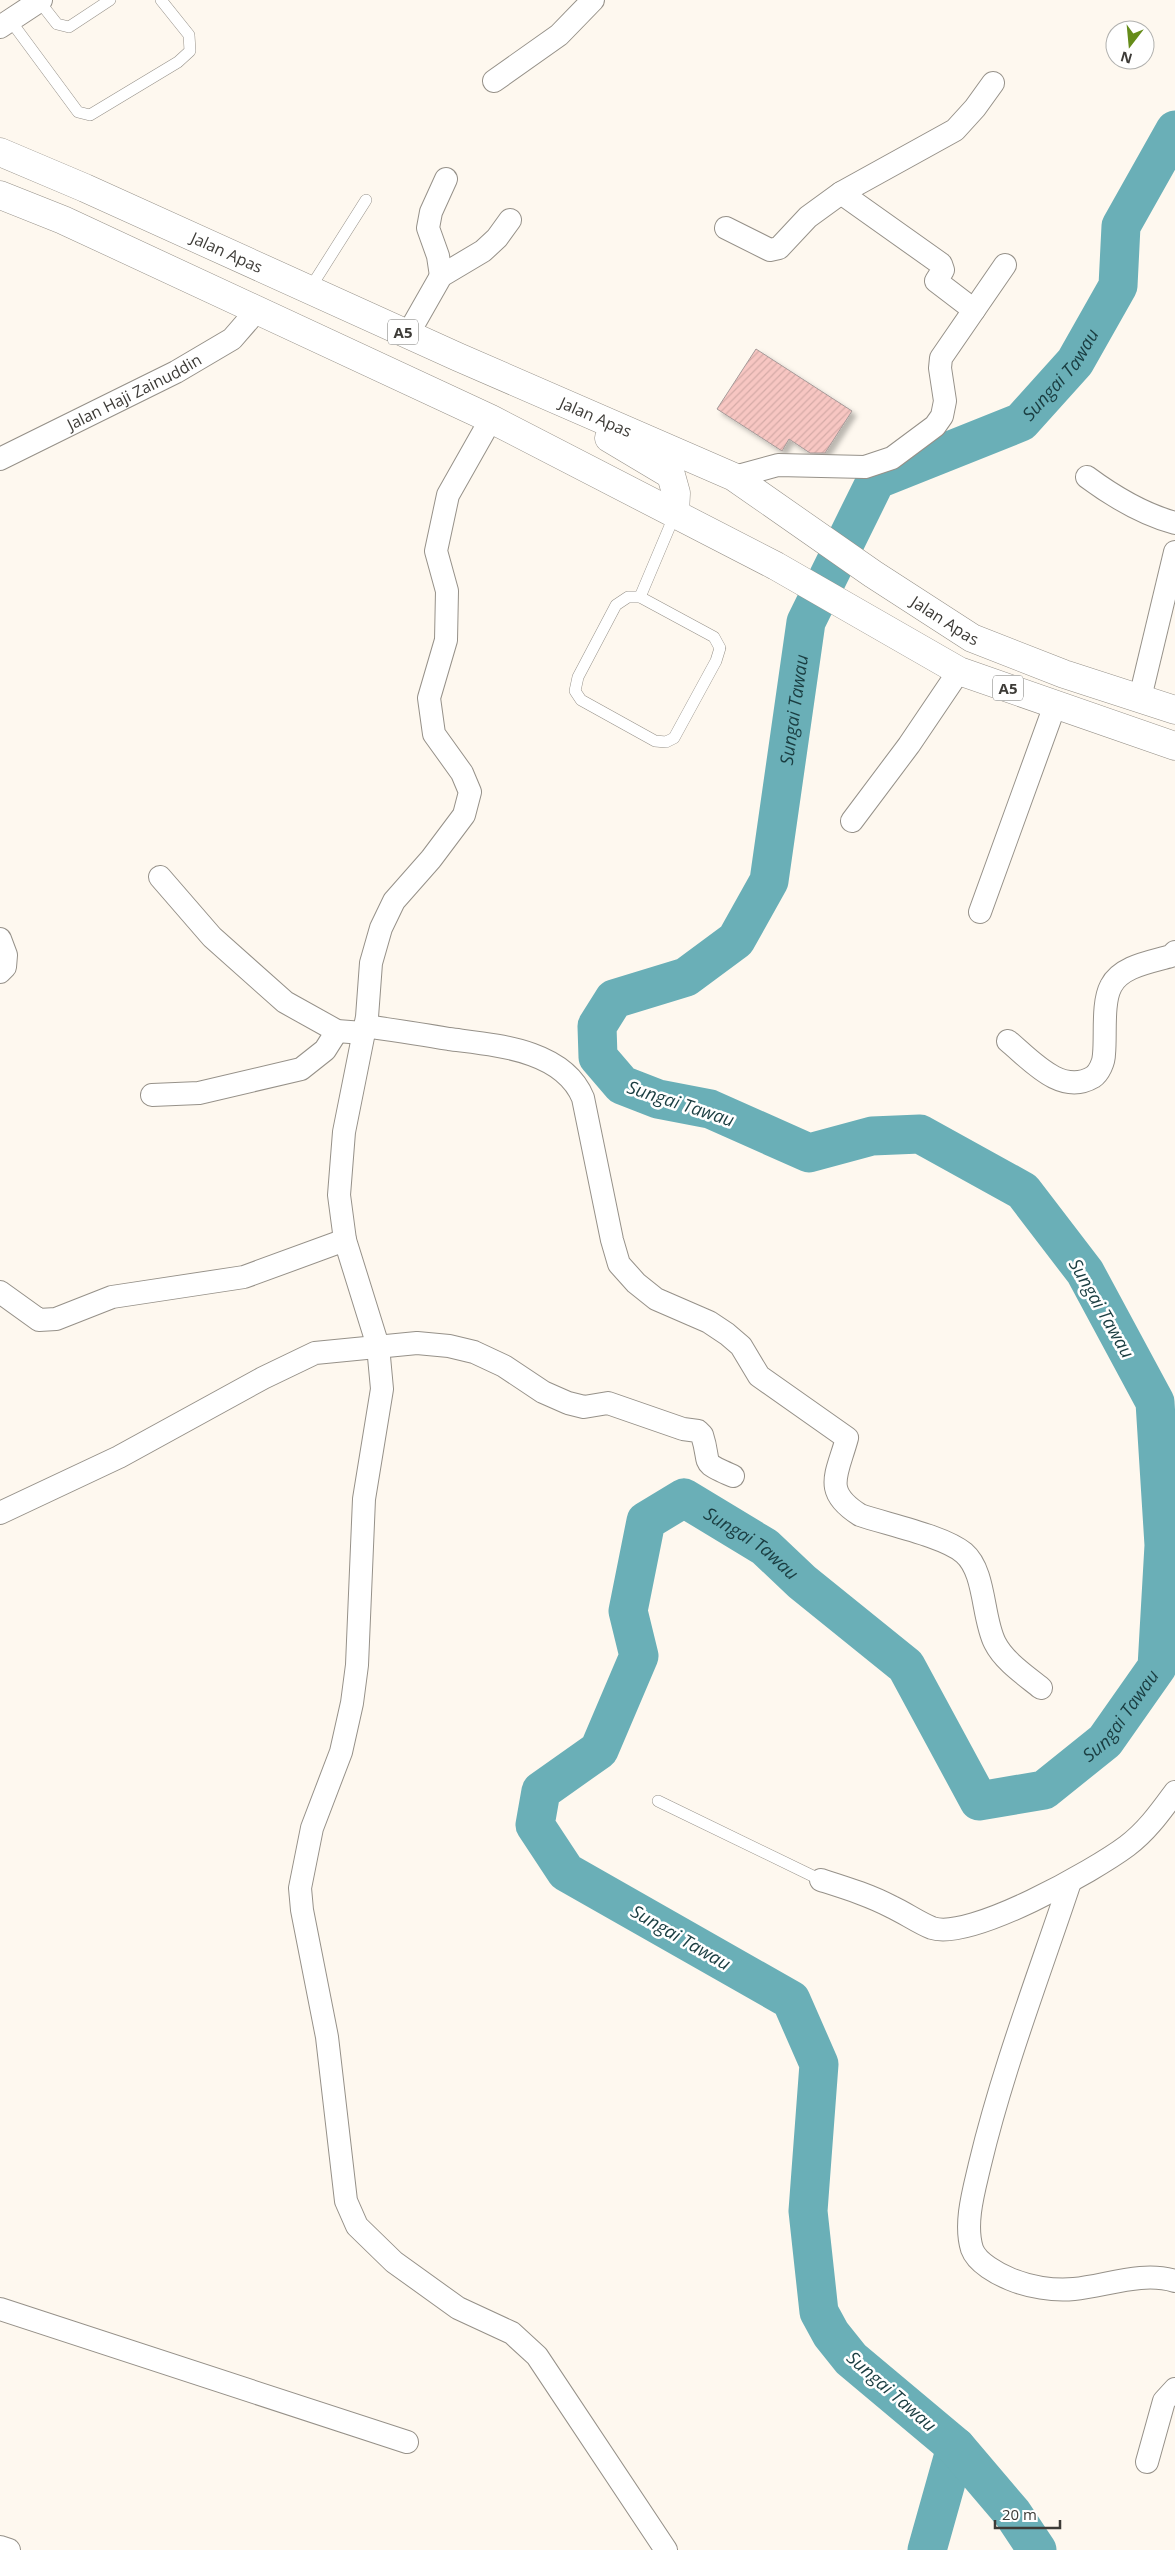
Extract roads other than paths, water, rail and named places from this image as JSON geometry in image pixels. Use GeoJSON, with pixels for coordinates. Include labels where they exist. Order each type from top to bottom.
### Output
{"type":"FeatureCollection","features":[{"type":"Feature","properties":{"kind":"highway","name":"Jalan Apas"},"geometry":{"type":"LineString","coordinates":[[0,152],[734,477],[874,574],[972,638],[1064,674],[1175,710]]}},
{"type":"Feature","properties":{"kind":"highway","name":"A5"},"geometry":{"type":"LineString","coordinates":[[0,195],[63,220],[258,309],[492,420],[776,566],[959,671],[1175,746]]}},
{"type":"Feature","properties":{"kind":"highway"},"geometry":{"type":"LineString","coordinates":[[593,416],[596,428],[671,476],[676,493],[675,514]]}},
{"type":"Feature","properties":{"kind":"highway"},"geometry":{"type":"LineString","coordinates":[[1140,698],[1142,708],[1152,723],[1175,735]]}},
{"type":"Feature","properties":{"kind":"street"},"geometry":{"type":"LineString","coordinates":[[494,80],[559,36],[593,0]]}},
{"type":"Feature","properties":{"kind":"street"},"geometry":{"type":"LineString","coordinates":[[5,23],[40,1]]}},
{"type":"Feature","properties":{"kind":"street"},"geometry":{"type":"LineString","coordinates":[[726,228],[770,250],[779,248],[808,217],[842,193],[955,130],[976,108],[993,83]]}},
{"type":"Feature","properties":{"kind":"street"},"geometry":{"type":"LineString","coordinates":[[441,276],[438,256],[428,228],[431,212],[446,179]]}},
{"type":"Feature","properties":{"kind":"street"},"geometry":{"type":"LineString","coordinates":[[842,193],[941,264],[944,270],[936,281],[974,310]]}},
{"type":"Feature","properties":{"kind":"street"},"geometry":{"type":"LineString","coordinates":[[408,334],[441,276],[483,251],[497,238],[510,220]]}},
{"type":"Feature","properties":{"kind":"street"},"geometry":{"type":"LineString","coordinates":[[734,477],[778,465],[865,467],[892,458],[935,426],[942,416],[945,401],[940,368],[941,358],[1005,266]]}},
{"type":"Feature","properties":{"kind":"street","name":"Jalan Haji Zainuddin"},"geometry":{"type":"LineString","coordinates":[[0,459],[184,367],[232,339],[258,309]]}},
{"type":"Feature","properties":{"kind":"street"},"geometry":{"type":"LineString","coordinates":[[492,420],[448,495],[436,551],[447,591],[446,640],[429,698],[430,707],[434,734],[462,773],[470,792],[464,815],[431,859],[394,901],[381,928],[371,963],[364,1030],[344,1132],[339,1195],[345,1240],[378,1346],[382,1389],[364,1499],[357,1665],[352,1704],[341,1752],[312,1828],[300,1888],[302,1910],[327,2037],[346,2201],[357,2226],[394,2262],[458,2308],[512,2333],[537,2356],[666,2550]]}},
{"type":"Feature","properties":{"kind":"street"},"geometry":{"type":"LineString","coordinates":[[1087,477],[1126,503],[1153,517],[1175,523]]}},
{"type":"Feature","properties":{"kind":"street"},"geometry":{"type":"LineString","coordinates":[[1140,698],[1175,552]]}},
{"type":"Feature","properties":{"kind":"street"},"geometry":{"type":"LineString","coordinates":[[852,821],[909,746],[959,671]]}},
{"type":"Feature","properties":{"kind":"street"},"geometry":{"type":"LineString","coordinates":[[980,912],[1055,705]]}},
{"type":"Feature","properties":{"kind":"street"},"geometry":{"type":"LineString","coordinates":[[160,877],[212,937],[285,1002],[337,1032],[364,1030],[508,1047],[551,1064],[578,1085],[583,1098],[610,1231],[619,1264],[636,1283],[656,1298],[709,1322],[727,1334],[741,1346],[759,1376],[847,1438],[835,1487],[838,1498],[848,1507],[860,1515],[946,1543],[964,1553],[976,1572],[994,1641],[1000,1652],[1040,1688]]}},
{"type":"Feature","properties":{"kind":"street"},"geometry":{"type":"LineString","coordinates":[[0,939],[6,955],[5,967],[0,972]]}},
{"type":"Feature","properties":{"kind":"street"},"geometry":{"type":"LineString","coordinates":[[1008,1042],[1045,1073],[1062,1082],[1085,1082],[1097,1074],[1104,1057],[1105,1018],[1111,986],[1123,972],[1171,956],[1175,952]]}},
{"type":"Feature","properties":{"kind":"street"},"geometry":{"type":"LineString","coordinates":[[152,1095],[199,1093],[302,1069],[325,1050],[337,1032]]}},
{"type":"Feature","properties":{"kind":"street"},"geometry":{"type":"LineString","coordinates":[[0,1292],[38,1320],[56,1319],[112,1297],[244,1277],[345,1240]]}},
{"type":"Feature","properties":{"kind":"street"},"geometry":{"type":"LineString","coordinates":[[0,1513],[119,1457],[263,1378],[315,1353],[378,1346],[433,1344],[474,1352],[504,1366],[543,1392],[568,1404],[584,1407],[608,1403],[683,1428],[698,1431],[702,1435],[706,1459],[710,1466],[733,1476]]}},
{"type":"Feature","properties":{"kind":"street"},"geometry":{"type":"LineString","coordinates":[[822,1880],[868,1895],[932,1928],[950,1930],[971,1926],[1070,1882],[1128,1845],[1145,1830],[1175,1792]]}},
{"type":"Feature","properties":{"kind":"street"},"geometry":{"type":"LineString","coordinates":[[1070,1882],[993,2108],[973,2196],[969,2237],[973,2252],[985,2265],[1010,2279],[1055,2289],[1075,2289],[1138,2279],[1175,2281]]}},
{"type":"Feature","properties":{"kind":"street"},"geometry":{"type":"LineString","coordinates":[[0,2308],[407,2442]]}},
{"type":"Feature","properties":{"kind":"street"},"geometry":{"type":"LineString","coordinates":[[1147,2462],[1164,2401],[1175,2389]]}},
{"type":"Feature","properties":{"kind":"street"},"geometry":{"type":"LineString","coordinates":[[0,2547],[9,2550]]}},
{"type":"Feature","properties":{"kind":"lane"},"geometry":{"type":"LineString","coordinates":[[40,1],[58,24],[69,27],[110,0]]}},
{"type":"Feature","properties":{"kind":"lane"},"geometry":{"type":"LineString","coordinates":[[5,23],[78,112],[90,115],[178,62],[190,51],[189,35],[161,0]]}},
{"type":"Feature","properties":{"kind":"lane"},"geometry":{"type":"LineString","coordinates":[[309,290],[366,200]]}},
{"type":"Feature","properties":{"kind":"lane"},"geometry":{"type":"LineString","coordinates":[[640,597],[675,514]]}},
{"type":"Feature","properties":{"kind":"lane"},"geometry":{"type":"LineString","coordinates":[[628,597],[640,597],[714,637],[720,648],[716,660],[674,738],[666,742],[655,741],[581,700],[575,691],[578,677],[616,605],[628,597]]}},
{"type":"Feature","properties":{"kind":"lane"},"geometry":{"type":"LineString","coordinates":[[658,1801],[822,1880]]}},
{"type":"Feature","properties":{"kind":"waterway","name":"Sungai Tawau"},"geometry":{"type":"LineString","coordinates":[[1037,2550],[1013,2514],[956,2447],[851,2359],[831,2334],[819,2312],[808,2211],[819,2064],[791,2000],[566,1872],[535,1825],[541,1791],[599,1750],[639,1656],[628,1611],[646,1521],[684,1498],[765,1547],[802,1582],[906,1666],[979,1801],[1044,1790],[1105,1741],[1157,1667],[1164,1545],[1155,1402],[1085,1272],[1023,1191],[920,1134],[872,1136],[809,1153],[710,1109],[658,1099],[622,1085],[598,1057],[597,1026],[614,999],[686,977],[736,940],[769,881],[806,622],[876,480],[1021,422],[1075,362],[1118,286],[1121,226],[1175,130]]}},
{"type":"Feature","properties":{"kind":"waterway"},"geometry":{"type":"LineString","coordinates":[[927,2550],[956,2447]]}}]}
